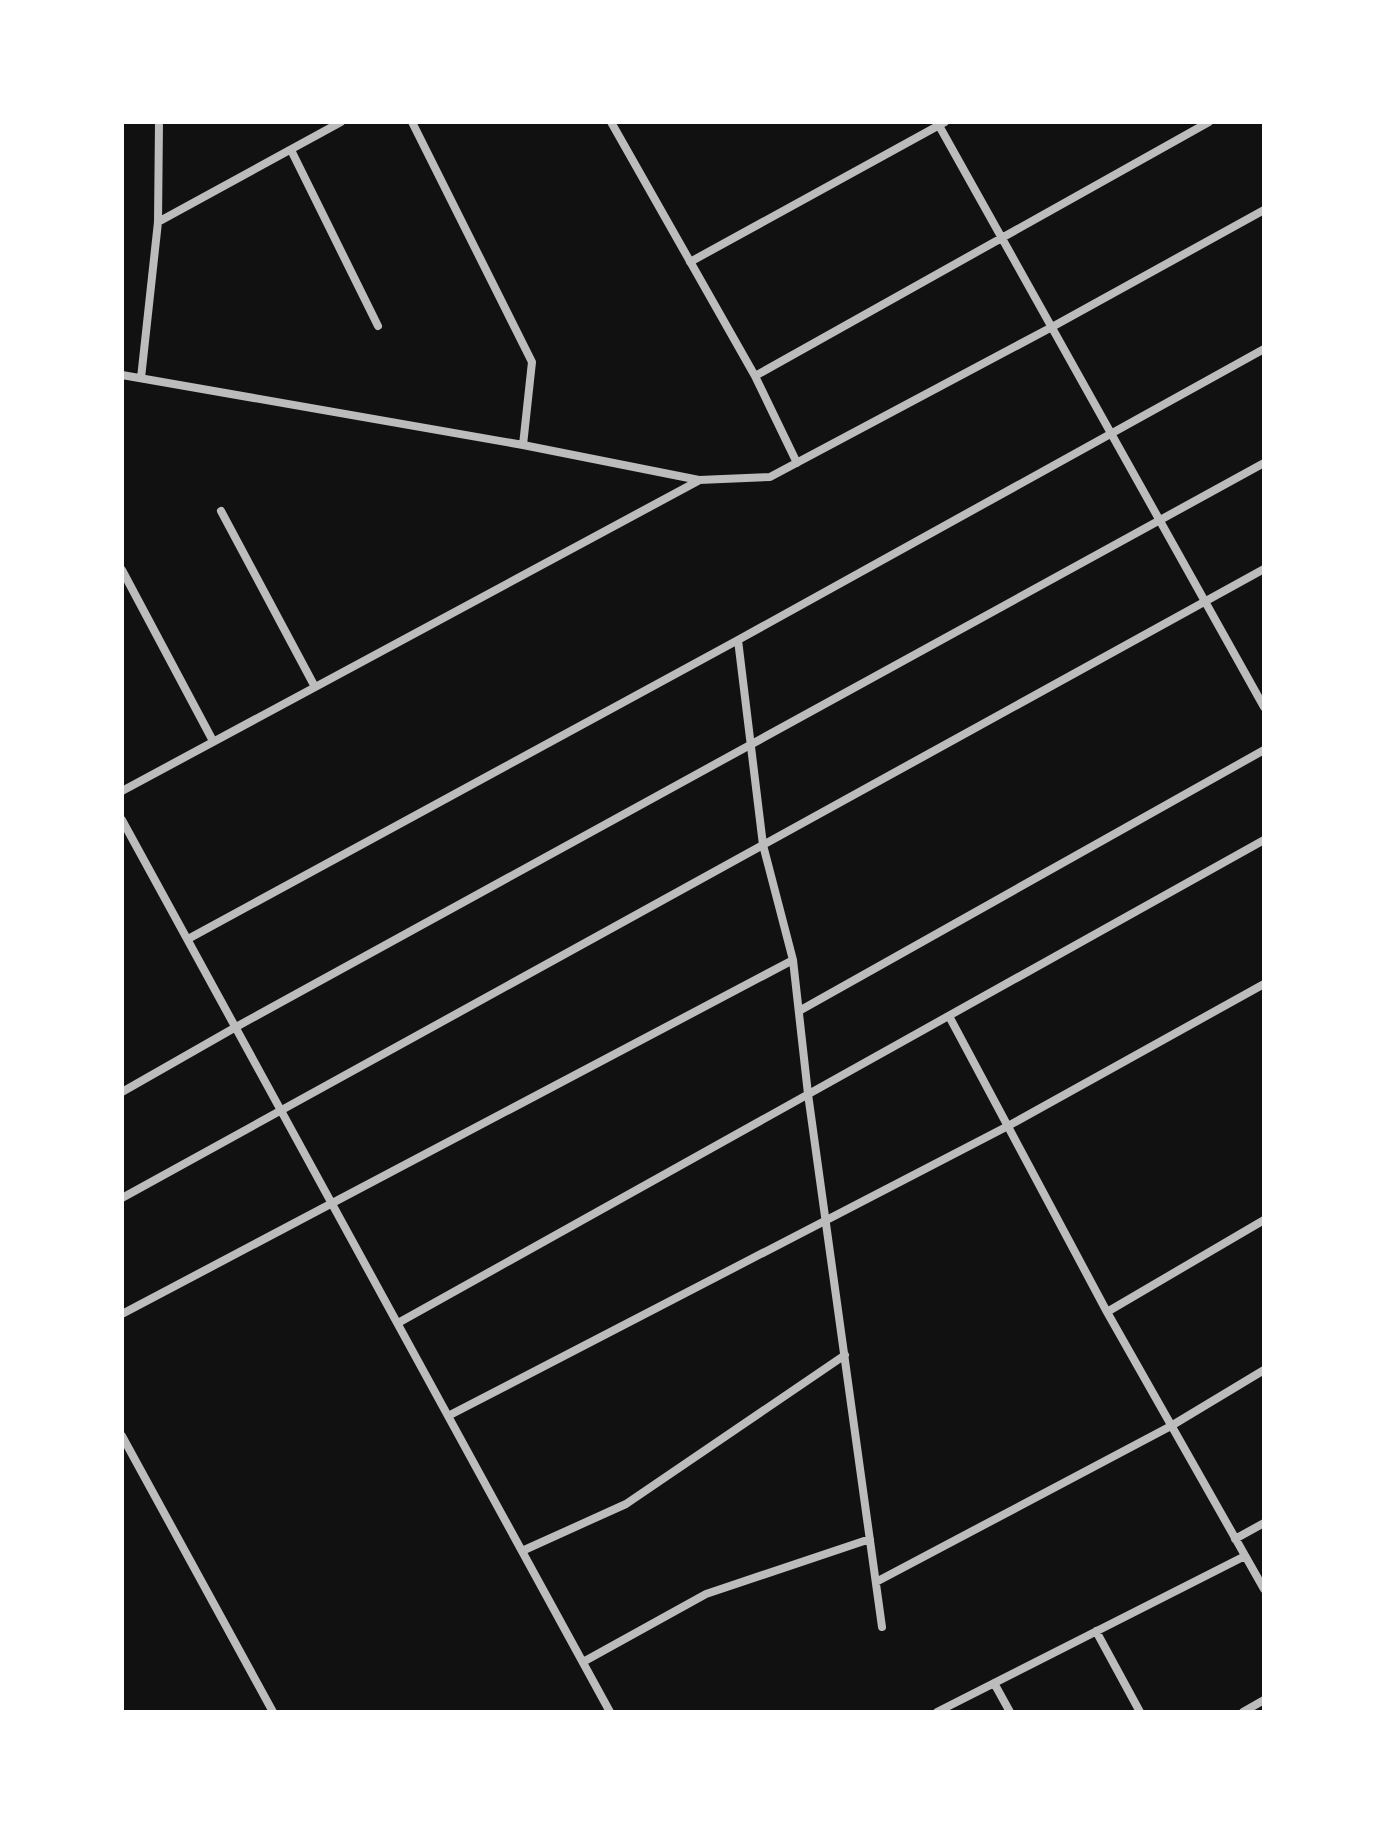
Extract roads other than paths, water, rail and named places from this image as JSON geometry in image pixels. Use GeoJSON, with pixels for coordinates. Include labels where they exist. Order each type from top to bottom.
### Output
{"type":"FeatureCollection","features":[{"type":"Feature","properties":{"kind":"street"},"geometry":{"type":"LineString","coordinates":[[141,378],[158,222],[159,122]]}},
{"type":"Feature","properties":{"kind":"street"},"geometry":{"type":"LineString","coordinates":[[158,222],[341,122]]}},
{"type":"Feature","properties":{"kind":"street"},"geometry":{"type":"LineString","coordinates":[[412,122],[532,362],[523,445]]}},
{"type":"Feature","properties":{"kind":"street"},"geometry":{"type":"LineString","coordinates":[[611,122],[755,376],[797,463]]}},
{"type":"Feature","properties":{"kind":"street"},"geometry":{"type":"LineString","coordinates":[[755,376],[1209,122]]}},
{"type":"Feature","properties":{"kind":"street"},"geometry":{"type":"LineString","coordinates":[[690,262],[940,123],[1205,602],[1261,693],[1264,707]]}},
{"type":"Feature","properties":{"kind":"street"},"geometry":{"type":"LineString","coordinates":[[291,150],[378,326]]}},
{"type":"Feature","properties":{"kind":"street"},"geometry":{"type":"LineString","coordinates":[[122,375],[523,445],[699,480],[770,477],[1264,210]]}},
{"type":"Feature","properties":{"kind":"street"},"geometry":{"type":"LineString","coordinates":[[188,939],[1264,349]]}},
{"type":"Feature","properties":{"kind":"street"},"geometry":{"type":"LineString","coordinates":[[122,1092],[1264,463]]}},
{"type":"Feature","properties":{"kind":"street"},"geometry":{"type":"LineString","coordinates":[[122,791],[699,480]]}},
{"type":"Feature","properties":{"kind":"street"},"geometry":{"type":"LineString","coordinates":[[221,511],[315,687]]}},
{"type":"Feature","properties":{"kind":"street"},"geometry":{"type":"LineString","coordinates":[[122,1198],[1264,569]]}},
{"type":"Feature","properties":{"kind":"street"},"geometry":{"type":"LineString","coordinates":[[122,570],[213,741]]}},
{"type":"Feature","properties":{"kind":"street"},"geometry":{"type":"LineString","coordinates":[[738,640],[763,845],[793,960],[808,1094],[882,1627]]}},
{"type":"Feature","properties":{"kind":"street"},"geometry":{"type":"LineString","coordinates":[[799,1011],[1264,750]]}},
{"type":"Feature","properties":{"kind":"street"},"geometry":{"type":"LineString","coordinates":[[122,820],[610,1712]]}},
{"type":"Feature","properties":{"kind":"street"},"geometry":{"type":"LineString","coordinates":[[398,1323],[1264,840]]}},
{"type":"Feature","properties":{"kind":"street"},"geometry":{"type":"LineString","coordinates":[[122,1314],[793,960]]}},
{"type":"Feature","properties":{"kind":"street"},"geometry":{"type":"LineString","coordinates":[[448,1416],[1008,1126],[1264,984]]}},
{"type":"Feature","properties":{"kind":"street"},"geometry":{"type":"LineString","coordinates":[[949,1016],[1107,1312],[1264,1589]]}},
{"type":"Feature","properties":{"kind":"street"},"geometry":{"type":"LineString","coordinates":[[1107,1312],[1264,1220]]}},
{"type":"Feature","properties":{"kind":"street"},"geometry":{"type":"LineString","coordinates":[[522,1551],[626,1504],[845,1355]]}},
{"type":"Feature","properties":{"kind":"street"},"geometry":{"type":"LineString","coordinates":[[876,1582],[1171,1426],[1264,1370]]}},
{"type":"Feature","properties":{"kind":"street"},"geometry":{"type":"LineString","coordinates":[[122,1436],[273,1712]]}},
{"type":"Feature","properties":{"kind":"street"},"geometry":{"type":"LineString","coordinates":[[1235,1539],[1264,1523]]}},
{"type":"Feature","properties":{"kind":"street"},"geometry":{"type":"LineString","coordinates":[[583,1662],[706,1594],[870,1539]]}},
{"type":"Feature","properties":{"kind":"street"},"geometry":{"type":"LineString","coordinates":[[937,1712],[1245,1556]]}},
{"type":"Feature","properties":{"kind":"street"},"geometry":{"type":"LineString","coordinates":[[1096,1631],[1140,1712]]}},
{"type":"Feature","properties":{"kind":"street"},"geometry":{"type":"LineString","coordinates":[[994,1683],[1010,1712]]}},
{"type":"Feature","properties":{"kind":"street"},"geometry":{"type":"LineString","coordinates":[[1243,1712],[1264,1700]]}}]}
